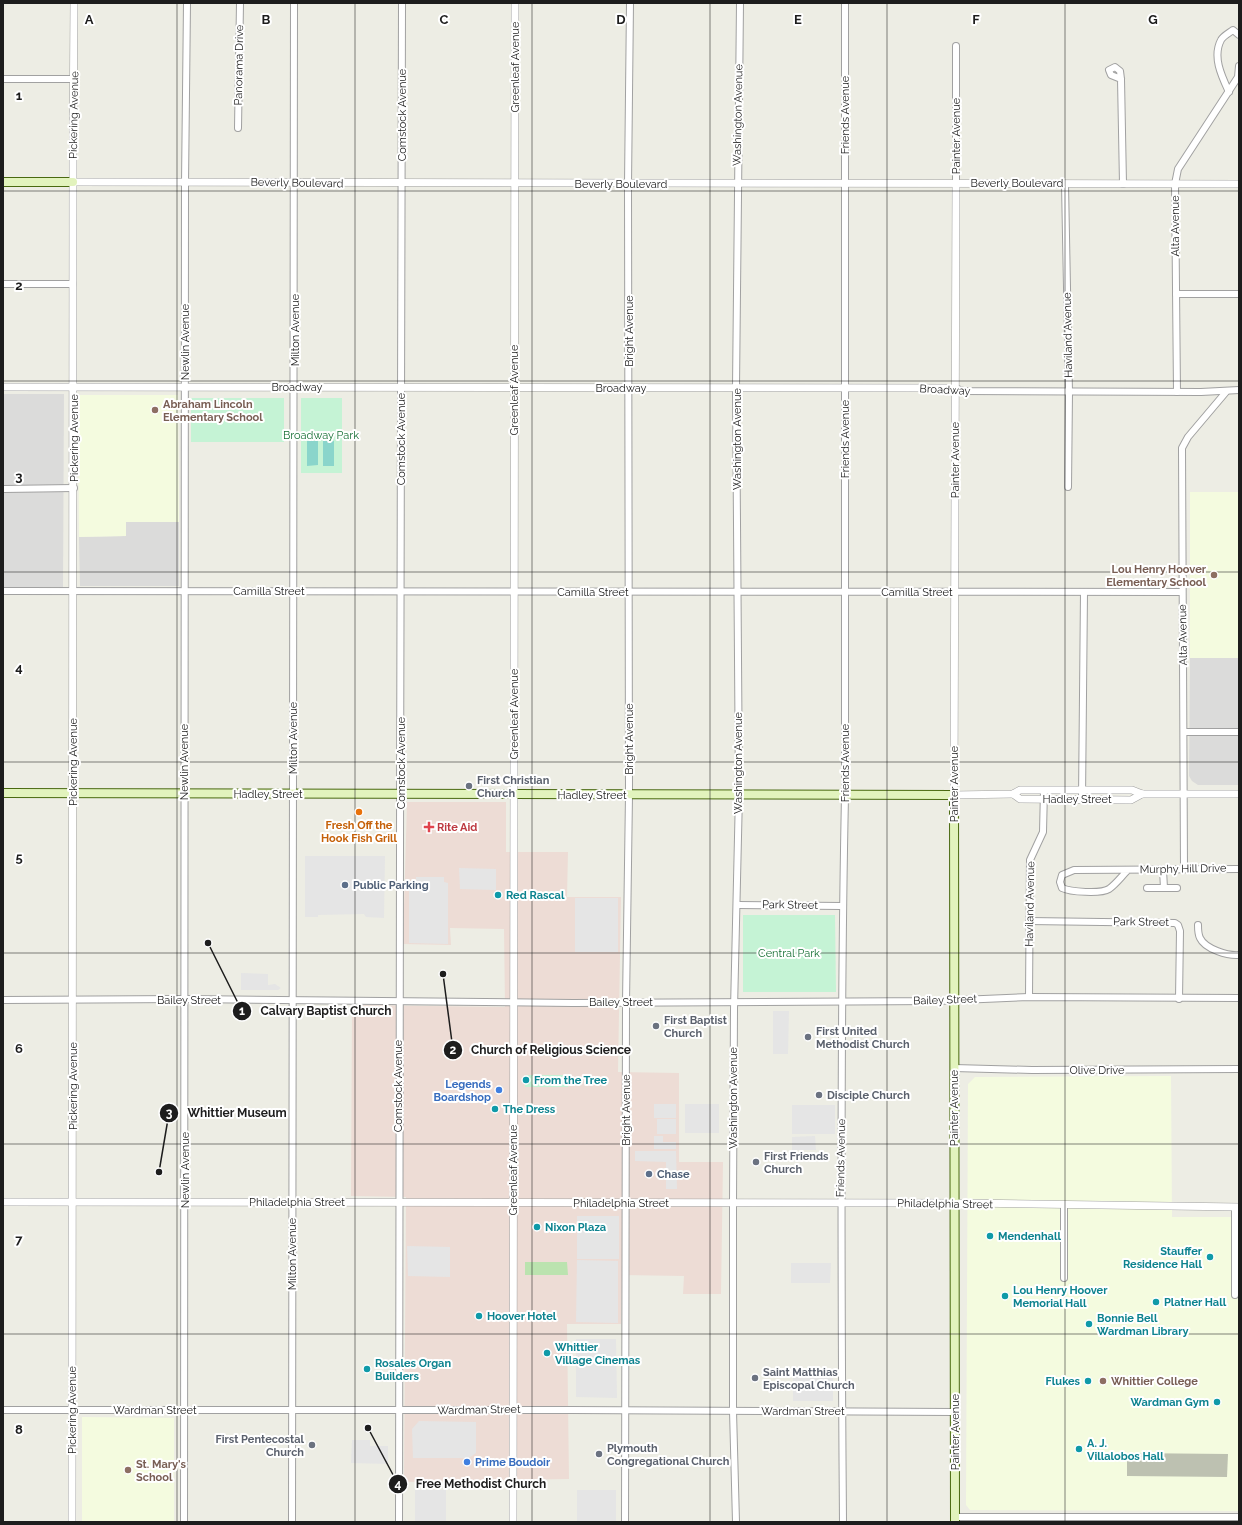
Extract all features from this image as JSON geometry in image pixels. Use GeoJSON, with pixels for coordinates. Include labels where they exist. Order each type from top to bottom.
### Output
{"type":"FeatureCollection","features":[{"type":"Feature","properties":{"kind":"main road","name":"Beverly Boulevard"},"geometry":{"type":"LineString","coordinates":[[3,182],[73,182]]}},
{"type":"Feature","properties":{"kind":"main road","name":"Hadley Street"},"geometry":{"type":"LineString","coordinates":[[3,793],[514,795],[739,794],[845,796],[954,794]]}},
{"type":"Feature","properties":{"kind":"main road","name":"Painter Avenue"},"geometry":{"type":"LineString","coordinates":[[954,794],[955,1519]]}},
{"type":"Feature","properties":{"kind":"street","name":"Pickering Avenue"},"geometry":{"type":"LineString","coordinates":[[72,1522],[74,3]]}},
{"type":"Feature","properties":{"kind":"street","name":"Newlin Avenue"},"geometry":{"type":"LineString","coordinates":[[184,1522],[184,591],[187,3]]}},
{"type":"Feature","properties":{"kind":"street","name":"Panorama Drive"},"geometry":{"type":"LineString","coordinates":[[238,128],[240,3]]}},
{"type":"Feature","properties":{"kind":"street","name":"Milton Avenue"},"geometry":{"type":"LineString","coordinates":[[292,1522],[291,1202],[295,387],[294,3]]}},
{"type":"Feature","properties":{"kind":"street","name":"Comstock Avenue"},"geometry":{"type":"LineString","coordinates":[[399,1522],[398,1001],[402,592],[402,3]]}},
{"type":"Feature","properties":{"kind":"street","name":"Greenleaf Avenue"},"geometry":{"type":"LineString","coordinates":[[513,1522],[515,3]]}},
{"type":"Feature","properties":{"kind":"street","name":"Bright Avenue"},"geometry":{"type":"LineString","coordinates":[[625,1522],[626,1002],[629,795],[630,388],[628,184],[630,3]]}},
{"type":"Feature","properties":{"kind":"street","name":"Washington Avenue"},"geometry":{"type":"LineString","coordinates":[[736,1522],[733,1411],[733,1203],[739,794],[736,388],[740,3]]}},
{"type":"Feature","properties":{"kind":"street","name":"Friends Avenue"},"geometry":{"type":"LineString","coordinates":[[843,1522],[840,1203],[843,1001],[842,906],[845,796],[845,3]]}},
{"type":"Feature","properties":{"kind":"street"},"geometry":{"type":"LineString","coordinates":[[1229,92],[1222,77],[1217,56],[1221,40],[1233,30],[1239,34]]}},
{"type":"Feature","properties":{"kind":"street","name":"Painter Avenue"},"geometry":{"type":"LineString","coordinates":[[954,794],[956,46]]}},
{"type":"Feature","properties":{"kind":"street","name":"Alta Avenue"},"geometry":{"type":"LineString","coordinates":[[1177,392],[1175,184],[1178,169],[1238,77],[1239,66]]}},
{"type":"Feature","properties":{"kind":"street"},"geometry":{"type":"LineString","coordinates":[[3,79],[74,79]]}},
{"type":"Feature","properties":{"kind":"street"},"geometry":{"type":"LineString","coordinates":[[1121,79],[1123,184]]}},
{"type":"Feature","properties":{"kind":"street","name":"Beverly Boulevard"},"geometry":{"type":"LineString","coordinates":[[73,182],[294,182],[402,184],[1239,184]]}},
{"type":"Feature","properties":{"kind":"street","name":"Haviland Avenue"},"geometry":{"type":"LineString","coordinates":[[1066,184],[1069,392],[1068,487]]}},
{"type":"Feature","properties":{"kind":"street"},"geometry":{"type":"LineString","coordinates":[[3,284],[73,284]]}},
{"type":"Feature","properties":{"kind":"street"},"geometry":{"type":"LineString","coordinates":[[1176,294],[1239,294]]}},
{"type":"Feature","properties":{"kind":"street","name":"Broadway"},"geometry":{"type":"LineString","coordinates":[[3,387],[955,388],[963,391],[1069,392],[1226,392],[1239,390]]}},
{"type":"Feature","properties":{"kind":"street","name":"Alta Avenue"},"geometry":{"type":"LineString","coordinates":[[1184,869],[1182,448],[1188,437],[1226,392]]}},
{"type":"Feature","properties":{"kind":"street"},"geometry":{"type":"LineString","coordinates":[[3,489],[74,488]]}},
{"type":"Feature","properties":{"kind":"street","name":"Camilla Street"},"geometry":{"type":"LineString","coordinates":[[3,591],[1182,592]]}},
{"type":"Feature","properties":{"kind":"street"},"geometry":{"type":"LineString","coordinates":[[1082,799],[1084,592]]}},
{"type":"Feature","properties":{"kind":"street"},"geometry":{"type":"LineString","coordinates":[[1184,732],[1239,732]]}},
{"type":"Feature","properties":{"kind":"street","name":"Hadley Street"},"geometry":{"type":"LineString","coordinates":[[954,794],[1013,794],[1020,790],[1132,790],[1142,794],[1239,794]]}},
{"type":"Feature","properties":{"kind":"street","name":"Haviland Avenue"},"geometry":{"type":"LineString","coordinates":[[1029,997],[1030,860],[1043,832],[1044,790]]}},
{"type":"Feature","properties":{"kind":"street","name":"Hadley Street"},"geometry":{"type":"LineString","coordinates":[[1013,794],[1020,799],[1131,800],[1142,794]]}},
{"type":"Feature","properties":{"kind":"street","name":"Murphy Hill Drive"},"geometry":{"type":"LineString","coordinates":[[1127,871],[1115,884],[1105,891],[1070,891],[1062,888],[1060,882],[1062,875],[1074,870],[1127,871],[1239,869]]}},
{"type":"Feature","properties":{"kind":"street"},"geometry":{"type":"LineString","coordinates":[[1163,870],[1164,888]]}},
{"type":"Feature","properties":{"kind":"street"},"geometry":{"type":"LineString","coordinates":[[1147,888],[1177,888]]}},
{"type":"Feature","properties":{"kind":"street","name":"Park Street"},"geometry":{"type":"LineString","coordinates":[[738,905],[842,906]]}},
{"type":"Feature","properties":{"kind":"street","name":"Park Street"},"geometry":{"type":"LineString","coordinates":[[1029,921],[1175,923],[1178,925],[1180,931],[1179,999]]}},
{"type":"Feature","properties":{"kind":"street"},"geometry":{"type":"LineString","coordinates":[[1198,925],[1200,938],[1203,942],[1222,952],[1239,955]]}},
{"type":"Feature","properties":{"kind":"street","name":"Bailey Street"},"geometry":{"type":"LineString","coordinates":[[3,1000],[184,999],[626,1002],[954,1000],[1029,997],[1179,999],[1239,998]]}},
{"type":"Feature","properties":{"kind":"street","name":"Olive Drive"},"geometry":{"type":"LineString","coordinates":[[954,1068],[1032,1070],[1239,1069]]}},
{"type":"Feature","properties":{"kind":"street","name":"Philadelphia Street"},"geometry":{"type":"LineString","coordinates":[[3,1202],[840,1203],[1237,1207]]}},
{"type":"Feature","properties":{"kind":"street"},"geometry":{"type":"LineString","coordinates":[[1064,1206],[1064,1278]]}},
{"type":"Feature","properties":{"kind":"street"},"geometry":{"type":"LineString","coordinates":[[1235,1295],[1237,1207]]}},
{"type":"Feature","properties":{"kind":"street","name":"Wardman Street"},"geometry":{"type":"LineString","coordinates":[[3,1410],[954,1412]]}},
{"type":"Feature","properties":{"kind":"street"},"geometry":{"type":"LineString","coordinates":[[955,1519],[1239,1517]]}},
{"type":"Feature","properties":{"kind":"shaded area"},"geometry":{"type":"Polygon","coordinates":[[[3,394],[64,394],[63,587],[3,587],[3,394]]]}},
{"type":"Feature","properties":{"kind":"shaded area"},"geometry":{"type":"Polygon","coordinates":[[[78,395],[178,395],[179,522],[126,522],[126,536],[79,537],[78,395]]]}},
{"type":"Feature","properties":{"kind":"shaded area"},"geometry":{"type":"Polygon","coordinates":[[[307,441],[318,441],[318,465],[307,466],[307,441]]]}},
{"type":"Feature","properties":{"kind":"shaded area"},"geometry":{"type":"Polygon","coordinates":[[[323,441],[334,441],[334,466],[323,466],[323,441]]]}},
{"type":"Feature","properties":{"kind":"shaded area","name":"Lou Henry Hoover Elementary School"},"geometry":{"type":"Polygon","coordinates":[[[1190,492],[1239,492],[1239,658],[1190,658],[1190,492]]]}},
{"type":"Feature","properties":{"kind":"shaded area"},"geometry":{"type":"Polygon","coordinates":[[[126,522],[179,522],[179,586],[80,586],[79,537],[126,536],[126,522]]]}},
{"type":"Feature","properties":{"kind":"shaded area"},"geometry":{"type":"Polygon","coordinates":[[[1190,658],[1239,658],[1239,785],[1198,785],[1192,781],[1189,776],[1190,658]]]}},
{"type":"Feature","properties":{"kind":"shaded area"},"geometry":{"type":"Polygon","coordinates":[[[407,802],[506,802],[506,852],[568,852],[567,897],[621,897],[618,1072],[679,1073],[679,1162],[723,1162],[721,1294],[683,1294],[684,1276],[622,1275],[621,1324],[567,1324],[569,1479],[404,1482],[406,1197],[351,1196],[352,1005],[505,1007],[504,929],[450,928],[451,945],[403,944],[407,802]]]}},
{"type":"Feature","properties":{"kind":"shaded area","name":"Public Parking"},"geometry":{"type":"Polygon","coordinates":[[[305,856],[385,856],[384,918],[366,917],[364,914],[318,915],[318,917],[305,917],[305,856]]]}},
{"type":"Feature","properties":{"kind":"shaded area"},"geometry":{"type":"Polygon","coordinates":[[[459,868],[496,869],[496,890],[460,889],[459,868]]]}},
{"type":"Feature","properties":{"kind":"shaded area"},"geometry":{"type":"Polygon","coordinates":[[[416,877],[444,877],[444,882],[448,883],[448,944],[409,943],[409,883],[416,882],[416,877]]]}},
{"type":"Feature","properties":{"kind":"shaded area"},"geometry":{"type":"Polygon","coordinates":[[[575,898],[618,898],[618,952],[575,952],[575,898]]]}},
{"type":"Feature","properties":{"kind":"shaded area"},"geometry":{"type":"Polygon","coordinates":[[[241,973],[268,974],[268,985],[275,984],[281,988],[278,990],[241,990],[241,973]]]}},
{"type":"Feature","properties":{"kind":"shaded area"},"geometry":{"type":"Polygon","coordinates":[[[773,1011],[789,1011],[788,1054],[773,1054],[773,1011]]]}},
{"type":"Feature","properties":{"kind":"shaded area","name":"Whittier College"},"geometry":{"type":"Polygon","coordinates":[[[1171,1076],[1172,1217],[1238,1217],[1239,1511],[970,1510],[966,1505],[968,1084],[975,1077],[1171,1076]]]}},
{"type":"Feature","properties":{"kind":"shaded area"},"geometry":{"type":"Polygon","coordinates":[[[654,1104],[676,1104],[676,1118],[654,1118],[654,1104]]]}},
{"type":"Feature","properties":{"kind":"shaded area"},"geometry":{"type":"Polygon","coordinates":[[[685,1104],[719,1104],[719,1133],[685,1133],[685,1104]]]}},
{"type":"Feature","properties":{"kind":"shaded area"},"geometry":{"type":"Polygon","coordinates":[[[792,1105],[835,1105],[835,1134],[792,1134],[792,1105]]]}},
{"type":"Feature","properties":{"kind":"shaded area"},"geometry":{"type":"Polygon","coordinates":[[[657,1119],[676,1119],[676,1134],[657,1134],[657,1119]]]}},
{"type":"Feature","properties":{"kind":"shaded area"},"geometry":{"type":"Polygon","coordinates":[[[654,1136],[663,1136],[663,1142],[676,1142],[676,1149],[654,1149],[654,1136]]]}},
{"type":"Feature","properties":{"kind":"shaded area"},"geometry":{"type":"Polygon","coordinates":[[[815,1136],[816,1150],[792,1150],[792,1137],[815,1136]]]}},
{"type":"Feature","properties":{"kind":"shaded area"},"geometry":{"type":"Polygon","coordinates":[[[635,1151],[676,1151],[677,1189],[666,1189],[666,1162],[635,1161],[635,1151]]]}},
{"type":"Feature","properties":{"kind":"shaded area"},"geometry":{"type":"Polygon","coordinates":[[[577,1216],[619,1216],[619,1259],[577,1259],[577,1216]]]}},
{"type":"Feature","properties":{"kind":"shaded area"},"geometry":{"type":"Polygon","coordinates":[[[407,1246],[450,1247],[450,1277],[408,1276],[407,1246]]]}},
{"type":"Feature","properties":{"kind":"shaded area"},"geometry":{"type":"Polygon","coordinates":[[[577,1260],[618,1261],[618,1323],[576,1322],[577,1260]]]}},
{"type":"Feature","properties":{"kind":"shaded area"},"geometry":{"type":"Polygon","coordinates":[[[791,1263],[831,1263],[830,1283],[791,1283],[791,1263]]]}},
{"type":"Feature","properties":{"kind":"shaded area"},"geometry":{"type":"Polygon","coordinates":[[[576,1339],[616,1339],[617,1398],[576,1397],[576,1339]]]}},
{"type":"Feature","properties":{"kind":"shaded area"},"geometry":{"type":"Polygon","coordinates":[[[793,1374],[833,1374],[833,1401],[793,1401],[793,1374]]]}},
{"type":"Feature","properties":{"kind":"shaded area","name":"St. Mary's School"},"geometry":{"type":"Polygon","coordinates":[[[82,1417],[174,1418],[174,1522],[82,1522],[82,1417]]]}},
{"type":"Feature","properties":{"kind":"shaded area"},"geometry":{"type":"Polygon","coordinates":[[[419,1421],[476,1422],[476,1453],[469,1458],[413,1458],[412,1429],[419,1421]]]}},
{"type":"Feature","properties":{"kind":"shaded area"},"geometry":{"type":"Polygon","coordinates":[[[352,1440],[370,1440],[370,1446],[388,1446],[388,1464],[351,1463],[352,1440]]]}},
{"type":"Feature","properties":{"kind":"shaded area"},"geometry":{"type":"Polygon","coordinates":[[[1127,1453],[1228,1454],[1227,1477],[1127,1476],[1127,1453]]]}},
{"type":"Feature","properties":{"kind":"shaded area"},"geometry":{"type":"Polygon","coordinates":[[[415,1490],[446,1490],[446,1522],[415,1522],[415,1490]]]}},
{"type":"Feature","properties":{"kind":"shaded area"},"geometry":{"type":"Polygon","coordinates":[[[577,1490],[616,1490],[616,1522],[577,1522],[577,1490]]]}},
{"type":"Feature","properties":{"kind":"green space","name":"Broadway Park"},"geometry":{"type":"Polygon","coordinates":[[[191,398],[284,398],[284,442],[191,442],[191,398]]]}},
{"type":"Feature","properties":{"kind":"green space","name":"Broadway Park"},"geometry":{"type":"Polygon","coordinates":[[[301,398],[342,398],[342,473],[301,473],[301,398]]]}},
{"type":"Feature","properties":{"kind":"green space","name":"Central Park"},"geometry":{"type":"Polygon","coordinates":[[[743,915],[835,915],[836,992],[743,992],[743,915]]]}},
{"type":"Feature","properties":{"kind":"green space"},"geometry":{"type":"Polygon","coordinates":[[[525,1075],[568,1075],[568,1087],[525,1087],[525,1075]]]}},
{"type":"Feature","properties":{"kind":"green space"},"geometry":{"type":"Polygon","coordinates":[[[525,1262],[567,1262],[568,1275],[525,1275],[525,1262]]]}},
{"type":"Feature","properties":{"kind":"place","name":"Abraham Lincoln Elementary School"},"geometry":{"type":"Point","coordinates":[155,410]}},
{"type":"Feature","properties":{"kind":"place","name":"Lou Henry Hoover Elementary School"},"geometry":{"type":"Point","coordinates":[1214,575]}},
{"type":"Feature","properties":{"kind":"place","name":"First Christian Church"},"geometry":{"type":"Point","coordinates":[469,786]}},
{"type":"Feature","properties":{"kind":"place","name":"Fresh Off the Hook Fish Grill"},"geometry":{"type":"Point","coordinates":[359,812]}},
{"type":"Feature","properties":{"kind":"place","name":"Rite Aid"},"geometry":{"type":"Point","coordinates":[429,827]}},
{"type":"Feature","properties":{"kind":"place","name":"Public Parking"},"geometry":{"type":"Point","coordinates":[345,885]}},
{"type":"Feature","properties":{"kind":"place","name":"Red Rascal"},"geometry":{"type":"Point","coordinates":[498,895]}},
{"type":"Feature","properties":{"kind":"place","name":"Calvary Baptist Church"},"geometry":{"type":"Point","coordinates":[208,943]}},
{"type":"Feature","properties":{"kind":"place","name":"Church of Religious Science"},"geometry":{"type":"Point","coordinates":[443,974]}},
{"type":"Feature","properties":{"kind":"place","name":"First Baptist Church"},"geometry":{"type":"Point","coordinates":[656,1026]}},
{"type":"Feature","properties":{"kind":"place","name":"First United Methodist Church"},"geometry":{"type":"Point","coordinates":[808,1037]}},
{"type":"Feature","properties":{"kind":"place","name":"From the Tree"},"geometry":{"type":"Point","coordinates":[526,1080]}},
{"type":"Feature","properties":{"kind":"place","name":"Legends Boardshop"},"geometry":{"type":"Point","coordinates":[499,1090]}},
{"type":"Feature","properties":{"kind":"place","name":"Disciple Church"},"geometry":{"type":"Point","coordinates":[819,1095]}},
{"type":"Feature","properties":{"kind":"place","name":"The Dress"},"geometry":{"type":"Point","coordinates":[495,1109]}},
{"type":"Feature","properties":{"kind":"place","name":"First Friends Church"},"geometry":{"type":"Point","coordinates":[756,1162]}},
{"type":"Feature","properties":{"kind":"place","name":"Whittier Museum"},"geometry":{"type":"Point","coordinates":[159,1172]}},
{"type":"Feature","properties":{"kind":"place","name":"Chase"},"geometry":{"type":"Point","coordinates":[649,1174]}},
{"type":"Feature","properties":{"kind":"place","name":"Nixon Plaza"},"geometry":{"type":"Point","coordinates":[537,1227]}},
{"type":"Feature","properties":{"kind":"place","name":"Mendenhall"},"geometry":{"type":"Point","coordinates":[990,1236]}},
{"type":"Feature","properties":{"kind":"place","name":"Stauffer Residence Hall"},"geometry":{"type":"Point","coordinates":[1210,1257]}},
{"type":"Feature","properties":{"kind":"place","name":"Lou Henry Hoover Memorial Hall"},"geometry":{"type":"Point","coordinates":[1005,1296]}},
{"type":"Feature","properties":{"kind":"place","name":"Platner Hall"},"geometry":{"type":"Point","coordinates":[1156,1302]}},
{"type":"Feature","properties":{"kind":"place","name":"Hoover Hotel"},"geometry":{"type":"Point","coordinates":[479,1316]}},
{"type":"Feature","properties":{"kind":"place","name":"Bonnie Bell Wardman Library"},"geometry":{"type":"Point","coordinates":[1089,1324]}},
{"type":"Feature","properties":{"kind":"place","name":"Whittier Village Cinemas"},"geometry":{"type":"Point","coordinates":[547,1353]}},
{"type":"Feature","properties":{"kind":"place","name":"Rosales Organ Builders"},"geometry":{"type":"Point","coordinates":[367,1369]}},
{"type":"Feature","properties":{"kind":"place","name":"Saint Matthias Episcopal Church"},"geometry":{"type":"Point","coordinates":[755,1378]}},
{"type":"Feature","properties":{"kind":"place","name":"Flukes"},"geometry":{"type":"Point","coordinates":[1088,1381]}},
{"type":"Feature","properties":{"kind":"place","name":"Whittier College"},"geometry":{"type":"Point","coordinates":[1103,1381]}},
{"type":"Feature","properties":{"kind":"place","name":"Wardman Gym"},"geometry":{"type":"Point","coordinates":[1217,1402]}},
{"type":"Feature","properties":{"kind":"place","name":"Free Methodist Church"},"geometry":{"type":"Point","coordinates":[368,1428]}},
{"type":"Feature","properties":{"kind":"place","name":"First Pentecostal Church"},"geometry":{"type":"Point","coordinates":[312,1445]}},
{"type":"Feature","properties":{"kind":"place","name":"A. J. Villalobos Hall"},"geometry":{"type":"Point","coordinates":[1079,1449]}},
{"type":"Feature","properties":{"kind":"place","name":"Plymouth Congregational Church"},"geometry":{"type":"Point","coordinates":[599,1454]}},
{"type":"Feature","properties":{"kind":"place","name":"Prime Boudoir"},"geometry":{"type":"Point","coordinates":[467,1462]}},
{"type":"Feature","properties":{"kind":"place","name":"St. Mary's School"},"geometry":{"type":"Point","coordinates":[128,1470]}}]}
